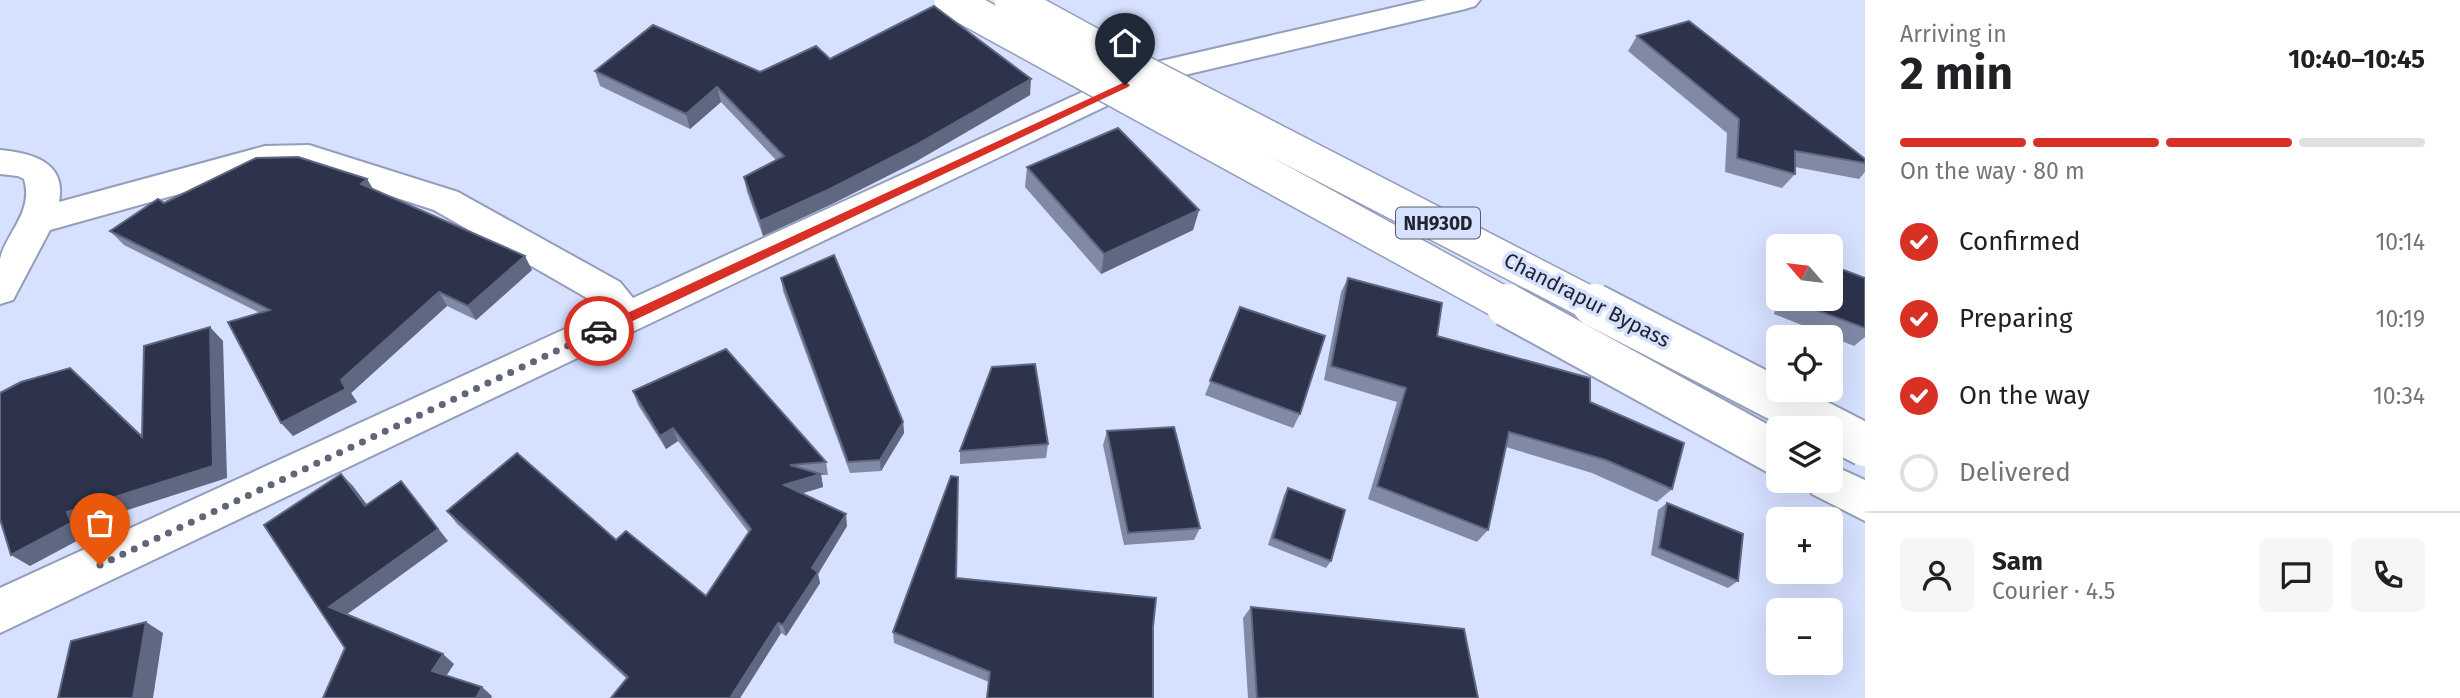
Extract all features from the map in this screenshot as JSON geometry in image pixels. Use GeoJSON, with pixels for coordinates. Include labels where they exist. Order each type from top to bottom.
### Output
{"type":"FeatureCollection","features":[{"type":"Feature","properties":{"kind":"main road","name":"Chandrapur Bypass"},"geometry":{"type":"LineString","coordinates":[[951,0],[1766,447]]}},
{"type":"Feature","properties":{"kind":"main road","name":"Chandrapur Bypass"},"geometry":{"type":"LineString","coordinates":[[1011,0],[1148,75],[1250,125],[1865,445]]}},
{"type":"Feature","properties":{"kind":"main road"},"geometry":{"type":"LineString","coordinates":[[0,611],[1150,74],[1465,0]]}},
{"type":"Feature","properties":{"kind":"main road"},"geometry":{"type":"LineString","coordinates":[[37,221],[265,158],[309,157],[446,201],[607,292],[627,318]]}},
{"type":"Feature","properties":{"kind":"main road"},"geometry":{"type":"LineString","coordinates":[[0,162],[22,164],[35,170],[43,181],[44,194],[37,221],[0,290]]}},
{"type":"Feature","properties":{"kind":"main road"},"geometry":{"type":"LineString","coordinates":[[1843,490],[1865,502]]}},
{"type":"Feature","properties":{"kind":"building"},"geometry":{"type":"Polygon","coordinates":[[[934,6],[1031,79],[914,146],[760,221],[744,177],[784,156],[717,87],[686,114],[595,71],[653,25],[760,72],[816,46],[830,59],[934,6]]]}},
{"type":"Feature","properties":{"kind":"building"},"geometry":{"type":"Polygon","coordinates":[[[1689,21],[1865,159],[1865,163],[1795,151],[1795,174],[1737,158],[1739,119],[1637,36],[1689,21]]]}},
{"type":"Feature","properties":{"kind":"building"},"geometry":{"type":"Polygon","coordinates":[[[1118,128],[1199,210],[1104,254],[1027,167],[1118,128]]]}},
{"type":"Feature","properties":{"kind":"building"},"geometry":{"type":"Polygon","coordinates":[[[298,157],[367,179],[361,184],[525,256],[468,306],[439,292],[341,380],[346,389],[281,423],[228,322],[270,310],[110,231],[158,199],[164,203],[256,158],[298,157]]]}},
{"type":"Feature","properties":{"kind":"building"},"geometry":{"type":"Polygon","coordinates":[[[834,255],[903,422],[880,460],[848,462],[781,278],[834,255]]]}},
{"type":"Feature","properties":{"kind":"building"},"geometry":{"type":"Polygon","coordinates":[[[1843,270],[1865,278],[1865,328],[1822,312],[1843,312],[1843,270]]]}},
{"type":"Feature","properties":{"kind":"building"},"geometry":{"type":"Polygon","coordinates":[[[1348,278],[1442,303],[1437,336],[1590,378],[1590,402],[1684,443],[1672,489],[1606,460],[1509,432],[1488,530],[1377,486],[1406,388],[1331,366],[1348,278]]]}},
{"type":"Feature","properties":{"kind":"building"},"geometry":{"type":"Polygon","coordinates":[[[1240,307],[1325,336],[1300,414],[1210,381],[1240,307]]]}},
{"type":"Feature","properties":{"kind":"building"},"geometry":{"type":"Polygon","coordinates":[[[210,327],[213,466],[67,512],[71,523],[11,555],[0,519],[0,393],[21,382],[70,368],[142,437],[144,346],[210,327]]]}},
{"type":"Feature","properties":{"kind":"building"},"geometry":{"type":"Polygon","coordinates":[[[726,349],[826,462],[790,465],[821,474],[784,485],[846,514],[812,568],[818,572],[783,625],[778,623],[730,698],[611,698],[628,677],[447,511],[517,453],[616,540],[626,531],[706,596],[751,529],[673,428],[660,436],[633,391],[726,349]]]}},
{"type":"Feature","properties":{"kind":"building"},"geometry":{"type":"Polygon","coordinates":[[[1035,364],[1048,444],[960,451],[992,367],[1035,364]]]}},
{"type":"Feature","properties":{"kind":"building"},"geometry":{"type":"Polygon","coordinates":[[[1174,427],[1200,528],[1128,533],[1107,431],[1174,427]]]}},
{"type":"Feature","properties":{"kind":"building"},"geometry":{"type":"Polygon","coordinates":[[[341,474],[365,506],[401,481],[438,529],[329,607],[443,654],[432,671],[482,687],[476,698],[323,698],[345,648],[264,525],[341,474]]]}},
{"type":"Feature","properties":{"kind":"building"},"geometry":{"type":"Polygon","coordinates":[[[951,476],[958,477],[956,578],[1156,598],[1153,627],[1153,698],[987,698],[990,672],[893,632],[951,476]]]}},
{"type":"Feature","properties":{"kind":"building"},"geometry":{"type":"Polygon","coordinates":[[[1288,488],[1345,510],[1331,561],[1273,538],[1288,488]]]}},
{"type":"Feature","properties":{"kind":"building"},"geometry":{"type":"Polygon","coordinates":[[[1667,503],[1743,534],[1738,581],[1659,548],[1667,503]]]}},
{"type":"Feature","properties":{"kind":"building"},"geometry":{"type":"Polygon","coordinates":[[[1251,607],[1464,629],[1478,698],[1257,698],[1251,607]]]}},
{"type":"Feature","properties":{"kind":"building"},"geometry":{"type":"Polygon","coordinates":[[[146,622],[133,698],[58,698],[71,641],[146,622]]]}},
{"type":"Feature","properties":{"kind":"way so far"},"geometry":{"type":"LineString","coordinates":[[100,565],[599,331]]}},
{"type":"Feature","properties":{"kind":"route"},"geometry":{"type":"LineString","coordinates":[[599,331],[1125,85]]}}]}
